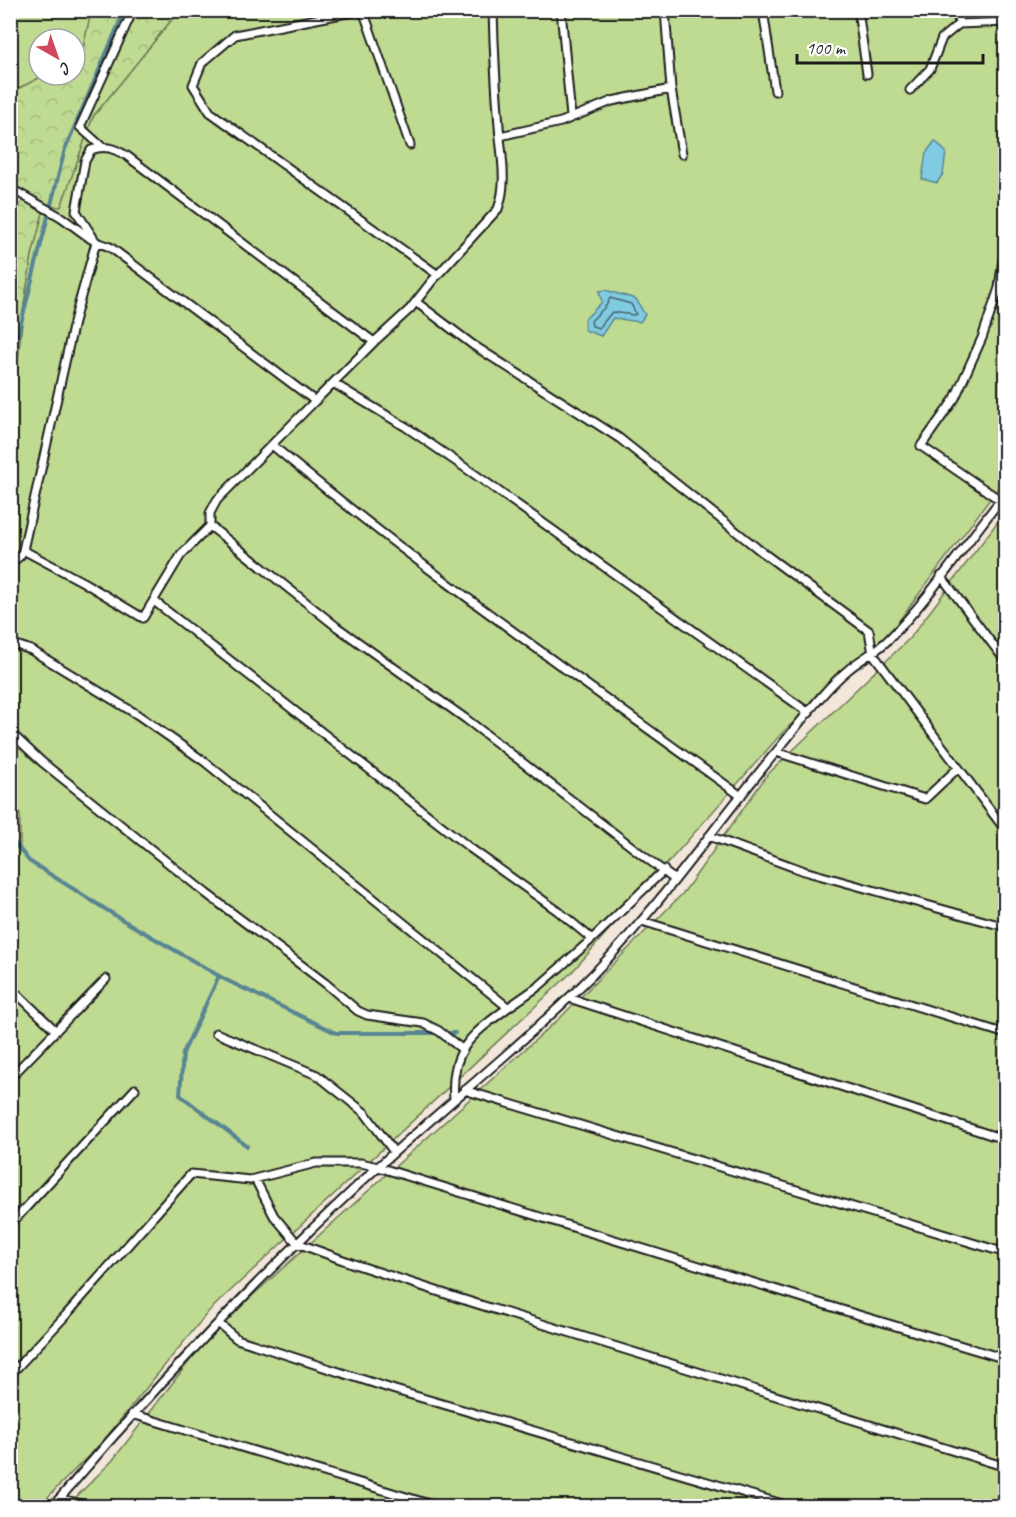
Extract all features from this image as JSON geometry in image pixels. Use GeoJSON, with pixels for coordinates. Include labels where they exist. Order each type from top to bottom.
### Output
{"type":"FeatureCollection","features":[{"type":"Feature","properties":{"kind":"lane"},"geometry":{"type":"LineString","coordinates":[[101,146],[80,127],[133,10]]}},
{"type":"Feature","properties":{"kind":"lane"},"geometry":{"type":"LineString","coordinates":[[410,145],[362,10],[235,36],[202,63],[193,85],[210,112],[438,275]]}},
{"type":"Feature","properties":{"kind":"lane"},"geometry":{"type":"LineString","coordinates":[[23,550],[143,618],[181,555],[210,526],[210,513],[217,500],[416,302],[498,209],[505,184],[493,10]]}},
{"type":"Feature","properties":{"kind":"lane"},"geometry":{"type":"LineString","coordinates":[[561,10],[571,117]]}},
{"type":"Feature","properties":{"kind":"lane"},"geometry":{"type":"LineString","coordinates":[[665,10],[671,89],[682,154]]}},
{"type":"Feature","properties":{"kind":"lane"},"geometry":{"type":"LineString","coordinates":[[763,10],[776,91]]}},
{"type":"Feature","properties":{"kind":"lane"},"geometry":{"type":"LineString","coordinates":[[858,10],[867,74]]}},
{"type":"Feature","properties":{"kind":"lane"},"geometry":{"type":"LineString","coordinates":[[957,10],[959,24]]}},
{"type":"Feature","properties":{"kind":"lane"},"geometry":{"type":"LineString","coordinates":[[910,90],[930,69],[942,38],[959,24],[1005,22]]}},
{"type":"Feature","properties":{"kind":"lane"},"geometry":{"type":"LineString","coordinates":[[500,136],[571,117],[612,101],[671,89]]}},
{"type":"Feature","properties":{"kind":"lane"},"geometry":{"type":"LineString","coordinates":[[10,564],[20,556],[23,550],[75,318],[96,242],[76,211],[85,161],[91,150],[101,146],[114,148],[127,156],[374,342]]}},
{"type":"Feature","properties":{"kind":"lane"},"geometry":{"type":"LineString","coordinates":[[10,188],[61,217],[96,242],[110,247],[315,401]]}},
{"type":"Feature","properties":{"kind":"lane"},"geometry":{"type":"LineString","coordinates":[[1003,503],[921,446],[955,398],[982,338],[999,288],[1005,238]]}},
{"type":"Feature","properties":{"kind":"lane"},"geometry":{"type":"LineString","coordinates":[[416,302],[473,345],[619,438],[762,552],[869,631],[873,654],[1005,831]]}},
{"type":"Feature","properties":{"kind":"lane"},"geometry":{"type":"LineString","coordinates":[[333,383],[406,427],[471,471],[809,713]]}},
{"type":"Feature","properties":{"kind":"lane"},"geometry":{"type":"LineString","coordinates":[[272,445],[462,594],[741,795]]}},
{"type":"Feature","properties":{"kind":"lane"},"geometry":{"type":"LineString","coordinates":[[52,1506],[132,1414],[297,1243],[394,1152],[568,998],[642,921],[809,713],[850,668],[873,654],[913,613],[1003,503],[1005,493]]}},
{"type":"Feature","properties":{"kind":"lane"},"geometry":{"type":"LineString","coordinates":[[210,526],[337,627],[466,719],[675,879]]}},
{"type":"Feature","properties":{"kind":"lane"},"geometry":{"type":"LineString","coordinates":[[941,576],[1005,662]]}},
{"type":"Feature","properties":{"kind":"lane"},"geometry":{"type":"LineString","coordinates":[[154,601],[443,828],[558,911],[592,939]]}},
{"type":"Feature","properties":{"kind":"lane"},"geometry":{"type":"LineString","coordinates":[[10,642],[31,650],[138,715],[205,762],[488,990],[505,1005],[506,1009]]}},
{"type":"Feature","properties":{"kind":"lane"},"geometry":{"type":"LineString","coordinates":[[10,732],[42,762],[358,1011],[367,1016],[423,1023],[439,1030],[463,1050]]}},
{"type":"Feature","properties":{"kind":"lane"},"geometry":{"type":"LineString","coordinates":[[776,752],[925,799],[958,768]]}},
{"type":"Feature","properties":{"kind":"lane"},"geometry":{"type":"LineString","coordinates":[[709,836],[804,871],[1005,927]]}},
{"type":"Feature","properties":{"kind":"lane"},"geometry":{"type":"LineString","coordinates":[[454,1099],[452,1078],[455,1063],[480,1029],[539,986],[664,870]]}},
{"type":"Feature","properties":{"kind":"lane"},"geometry":{"type":"LineString","coordinates":[[642,921],[1005,1035]]}},
{"type":"Feature","properties":{"kind":"lane"},"geometry":{"type":"LineString","coordinates":[[10,1078],[106,979]]}},
{"type":"Feature","properties":{"kind":"lane"},"geometry":{"type":"LineString","coordinates":[[10,987],[56,1030]]}},
{"type":"Feature","properties":{"kind":"lane"},"geometry":{"type":"LineString","coordinates":[[568,998],[994,1136]]}},
{"type":"Feature","properties":{"kind":"lane"},"geometry":{"type":"LineString","coordinates":[[216,1033],[317,1075],[365,1113],[394,1152]]}},
{"type":"Feature","properties":{"kind":"lane"},"geometry":{"type":"LineString","coordinates":[[10,1225],[135,1089]]}},
{"type":"Feature","properties":{"kind":"lane"},"geometry":{"type":"LineString","coordinates":[[464,1090],[1005,1253]]}},
{"type":"Feature","properties":{"kind":"lane"},"geometry":{"type":"LineString","coordinates":[[10,1375],[191,1174],[255,1179],[316,1163],[360,1163],[378,1167],[1005,1359]]}},
{"type":"Feature","properties":{"kind":"lane"},"geometry":{"type":"LineString","coordinates":[[255,1179],[274,1216],[297,1243],[458,1298],[1005,1467]]}},
{"type":"Feature","properties":{"kind":"lane"},"geometry":{"type":"LineString","coordinates":[[218,1323],[237,1339],[384,1386],[789,1506]]}},
{"type":"Feature","properties":{"kind":"lane"},"geometry":{"type":"LineString","coordinates":[[132,1414],[436,1506]]}},
{"type":"Feature","properties":{"kind":"lane"},"geometry":{"type":"LineString","coordinates":[[60,1498],[72,1506]]}},
{"type":"Feature","properties":{"kind":"lane"},"geometry":{"type":"LineString","coordinates":[[60,1498],[87,1506]]}},
{"type":"Feature","properties":{"kind":"green space"},"geometry":{"type":"Polygon","coordinates":[[[11,10],[91,11],[87,29],[87,27],[27,27],[27,84],[11,92],[11,10]]]}},
{"type":"Feature","properties":{"kind":"green space"},"geometry":{"type":"Polygon","coordinates":[[[91,11],[179,11],[93,117],[61,208],[45,206],[32,256],[24,305],[11,435],[11,224],[24,197],[11,181],[11,92],[27,84],[27,87],[87,87],[87,29],[91,11]]]}},
{"type":"Feature","properties":{"kind":"green space"},"geometry":{"type":"Polygon","coordinates":[[[179,11],[1005,11],[1005,479],[892,630],[782,733],[572,972],[209,1311],[104,1440],[39,1506],[10,1506],[10,843],[20,848],[20,814],[10,804],[10,435],[24,305],[32,256],[45,205],[61,207],[93,117],[179,11]]]}},
{"type":"Feature","properties":{"kind":"green space"},"geometry":{"type":"Polygon","coordinates":[[[1005,512],[1005,1506],[67,1506],[112,1461],[212,1332],[563,1015],[684,892],[767,775],[910,638],[1005,512]]]}},
{"type":"Feature","properties":{"kind":"water"},"geometry":{"type":"Polygon","coordinates":[[[935,141],[946,152],[943,174],[937,183],[922,179],[926,153],[935,141]]]}},
{"type":"Feature","properties":{"kind":"water"},"geometry":{"type":"Polygon","coordinates":[[[605,290],[636,299],[645,315],[640,322],[613,318],[601,336],[585,330],[585,319],[602,302],[599,291],[605,290]]]}},
{"type":"Feature","properties":{"kind":"waterway"},"geometry":{"type":"LineString","coordinates":[[10,367],[65,149],[125,10]]}},
{"type":"Feature","properties":{"kind":"waterway"},"geometry":{"type":"LineString","coordinates":[[10,837],[29,861],[121,919],[226,980],[336,1033],[455,1033]]}},
{"type":"Feature","properties":{"kind":"waterway"},"geometry":{"type":"LineString","coordinates":[[219,976],[183,1053],[180,1095],[247,1146]]}}]}
